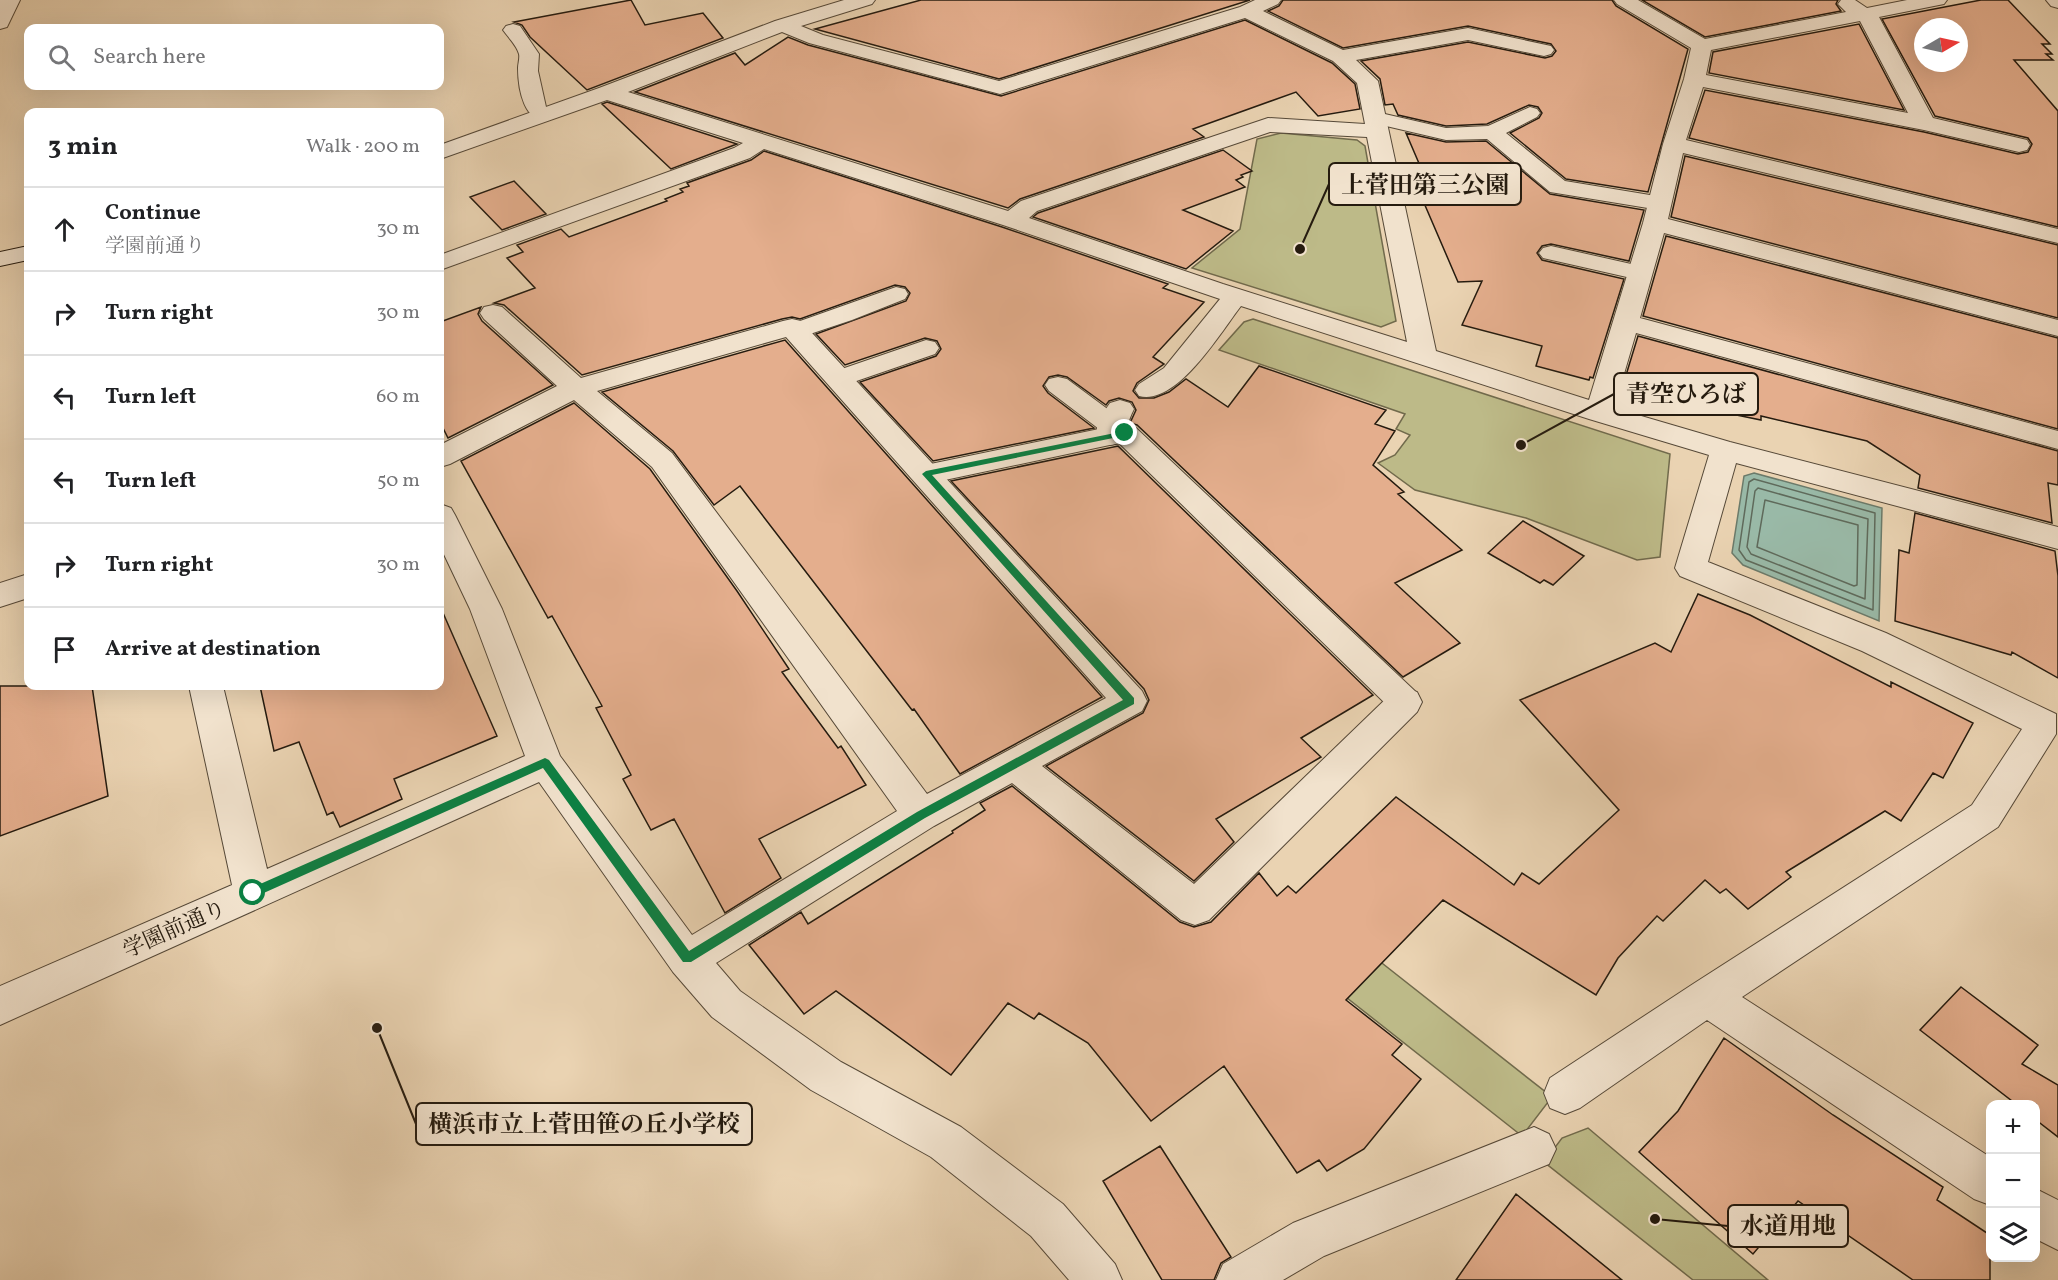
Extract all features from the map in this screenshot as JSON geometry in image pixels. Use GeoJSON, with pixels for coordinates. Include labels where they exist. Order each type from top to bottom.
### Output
{"type":"FeatureCollection","features":[{"type":"Feature","properties":{"kind":"street"},"geometry":{"type":"LineString","coordinates":[[0,23],[10,0]]}},
{"type":"Feature","properties":{"kind":"street"},"geometry":{"type":"LineString","coordinates":[[444,151],[607,93],[782,24],[865,0]]}},
{"type":"Feature","properties":{"kind":"street"},"geometry":{"type":"LineString","coordinates":[[782,24],[816,39],[1000,88],[1247,11],[1271,0]]}},
{"type":"Feature","properties":{"kind":"street"},"geometry":{"type":"LineString","coordinates":[[1624,0],[1702,46],[1937,0]]}},
{"type":"Feature","properties":{"kind":"street"},"geometry":{"type":"LineString","coordinates":[[1841,0],[1870,20],[1924,123]]}},
{"type":"Feature","properties":{"kind":"street"},"geometry":{"type":"LineString","coordinates":[[1247,11],[1340,57],[1367,81],[1423,356]]}},
{"type":"Feature","properties":{"kind":"street"},"geometry":{"type":"LineString","coordinates":[[1340,57],[1468,34],[1544,50]]}},
{"type":"Feature","properties":{"kind":"street"},"geometry":{"type":"LineString","coordinates":[[1599,413],[1658,213],[1674,144],[1695,79],[1702,46]]}},
{"type":"Feature","properties":{"kind":"street"},"geometry":{"type":"LineString","coordinates":[[1695,79],[1924,123],[2019,145]]}},
{"type":"Feature","properties":{"kind":"street"},"geometry":{"type":"LineString","coordinates":[[607,93],[1012,220],[1236,296],[1599,413],[1725,450],[2058,538]]}},
{"type":"Feature","properties":{"kind":"street"},"geometry":{"type":"LineString","coordinates":[[1012,220],[1029,206],[1268,125],[1376,124]]}},
{"type":"Feature","properties":{"kind":"street"},"geometry":{"type":"LineString","coordinates":[[444,262],[742,153],[760,142]]}},
{"type":"Feature","properties":{"kind":"street"},"geometry":{"type":"LineString","coordinates":[[1674,144],[2058,236]]}},
{"type":"Feature","properties":{"kind":"street"},"geometry":{"type":"LineString","coordinates":[[1658,213],[2058,328]]}},
{"type":"Feature","properties":{"kind":"street"},"geometry":{"type":"LineString","coordinates":[[0,259],[24,254]]}},
{"type":"Feature","properties":{"kind":"street"},"geometry":{"type":"LineString","coordinates":[[1149,390],[1174,374],[1236,296]]}},
{"type":"Feature","properties":{"kind":"street"},"geometry":{"type":"LineString","coordinates":[[493,313],[576,388],[662,460],[921,815]]}},
{"type":"Feature","properties":{"kind":"street"},"geometry":{"type":"LineString","coordinates":[[1625,322],[2058,440]]}},
{"type":"Feature","properties":{"kind":"street"},"geometry":{"type":"LineString","coordinates":[[444,455],[576,388],[792,327],[1130,701],[921,815],[687,959]]}},
{"type":"Feature","properties":{"kind":"street"},"geometry":{"type":"LineString","coordinates":[[1565,1093],[1707,997],[1985,816],[2051,727],[1874,642],[1691,568],[1725,450]]}},
{"type":"Feature","properties":{"kind":"street"},"geometry":{"type":"LineString","coordinates":[[444,523],[486,609],[545,763],[687,959],[726,1004],[826,1076],[946,1142],[1047,1220],[1099,1280]]}},
{"type":"Feature","properties":{"kind":"street"},"geometry":{"type":"LineString","coordinates":[[0,595],[24,587]]}},
{"type":"Feature","properties":{"kind":"street"},"geometry":{"type":"LineString","coordinates":[[207,690],[253,893]]}},
{"type":"Feature","properties":{"kind":"street"},"geometry":{"type":"LineString","coordinates":[[1015,765],[1195,908],[1405,702]]}},
{"type":"Feature","properties":{"kind":"street","name":"学園前通り"},"geometry":{"type":"LineString","coordinates":[[0,1006],[545,763]]}},
{"type":"Feature","properties":{"kind":"street"},"geometry":{"type":"LineString","coordinates":[[1707,997],[1986,1180]]}},
{"type":"Feature","properties":{"kind":"street"},"geometry":{"type":"LineString","coordinates":[[1239,1280],[1309,1239],[1534,1149]]}},
{"type":"Feature","properties":{"kind":"street"},"geometry":{"type":"LineString","coordinates":[[2040,1215],[2058,1227]]}},
{"type":"Feature","properties":{"kind":"lane"},"geometry":{"type":"LineString","coordinates":[[513,30],[529,54],[528,71],[536,109],[543,115]]}},
{"type":"Feature","properties":{"kind":"lane"},"geometry":{"type":"LineString","coordinates":[[1376,124],[1446,134],[1492,132],[1530,113]]}},
{"type":"Feature","properties":{"kind":"lane"},"geometry":{"type":"LineString","coordinates":[[1492,132],[1558,187],[1658,213]]}},
{"type":"Feature","properties":{"kind":"lane"},"geometry":{"type":"LineString","coordinates":[[1551,253],[1640,273]]}},
{"type":"Feature","properties":{"kind":"lane"},"geometry":{"type":"LineString","coordinates":[[795,331],[896,294]]}},
{"type":"Feature","properties":{"kind":"lane"},"geometry":{"type":"LineString","coordinates":[[839,379],[926,348]]}},
{"type":"Feature","properties":{"kind":"lane"},"geometry":{"type":"LineString","coordinates":[[1058,385],[1125,433],[1405,702]]}},
{"type":"Feature","properties":{"kind":"lane"},"geometry":{"type":"LineString","coordinates":[[926,474],[1113,423]]}},
{"type":"Feature","properties":{"kind":"shaded area"},"geometry":{"type":"Polygon","coordinates":[[[1281,133],[1357,140],[1365,146],[1396,321],[1381,327],[1192,268],[1240,229],[1257,139],[1281,133]]]}},
{"type":"Feature","properties":{"kind":"shaded area"},"geometry":{"type":"Polygon","coordinates":[[[1253,319],[1670,454],[1660,557],[1637,560],[1526,518],[1415,490],[1378,463],[1395,455],[1410,435],[1396,429],[1405,414],[1219,350],[1244,322],[1253,319]]]}},
{"type":"Feature","properties":{"kind":"shaded area"},"geometry":{"type":"Polygon","coordinates":[[[1359,945],[1552,1097],[1522,1136],[1323,979],[1359,945]]]}},
{"type":"Feature","properties":{"kind":"shaded area"},"geometry":{"type":"Polygon","coordinates":[[[1588,1128],[1768,1280],[1693,1280],[1544,1162],[1562,1138],[1588,1128]]]}},
{"type":"Feature","properties":{"kind":"water"},"geometry":{"type":"Polygon","coordinates":[[[1754,473],[1882,508],[1879,621],[1743,565],[1732,553],[1744,476],[1754,473]]]}},
{"type":"Feature","properties":{"kind":"building"},"geometry":{"type":"Polygon","coordinates":[[[631,0],[645,25],[703,13],[723,38],[587,90],[530,37],[522,25],[514,22],[631,0]]]}},
{"type":"Feature","properties":{"kind":"building"},"geometry":{"type":"Polygon","coordinates":[[[921,0],[1250,0],[999,79],[815,29],[921,0]]]}},
{"type":"Feature","properties":{"kind":"building"},"geometry":{"type":"Polygon","coordinates":[[[1283,0],[1612,0],[1616,6],[1688,49],[1648,192],[1566,179],[1510,133],[1539,118],[1542,113],[1538,107],[1529,105],[1487,124],[1446,126],[1398,115],[1393,104],[1385,105],[1380,79],[1361,61],[1468,42],[1545,58],[1552,56],[1556,51],[1551,44],[1468,26],[1343,48],[1268,11],[1279,6],[1283,0]]]}},
{"type":"Feature","properties":{"kind":"building"},"geometry":{"type":"Polygon","coordinates":[[[1642,0],[1838,0],[1836,4],[1841,11],[1705,37],[1642,0]]]}},
{"type":"Feature","properties":{"kind":"building"},"geometry":{"type":"Polygon","coordinates":[[[1981,0],[2008,0],[2050,44],[2042,44],[2052,54],[2046,54],[2053,60],[2014,60],[2058,111],[2058,227],[1689,138],[1705,90],[1924,132],[2018,154],[2028,152],[2032,144],[2028,138],[1935,116],[1882,19],[1981,0]]]}},
{"type":"Feature","properties":{"kind":"building"},"geometry":{"type":"Polygon","coordinates":[[[1245,20],[1332,63],[1355,84],[1360,109],[1318,116],[1296,92],[1193,129],[1204,137],[1020,199],[1008,208],[635,92],[735,53],[745,65],[788,37],[808,45],[1001,96],[1245,20]]]}},
{"type":"Feature","properties":{"kind":"building"},"geometry":{"type":"Polygon","coordinates":[[[1859,24],[1904,110],[1709,73],[1713,52],[1859,24]]]}},
{"type":"Feature","properties":{"kind":"building"},"geometry":{"type":"Polygon","coordinates":[[[607,102],[737,144],[671,169],[602,104],[607,102]]]}},
{"type":"Feature","properties":{"kind":"building"},"geometry":{"type":"Polygon","coordinates":[[[1406,133],[1446,142],[1486,141],[1550,194],[1644,210],[1629,261],[1551,244],[1542,246],[1537,253],[1542,260],[1624,279],[1593,378],[1590,377],[1589,380],[1536,366],[1542,346],[1462,325],[1482,281],[1458,282],[1418,189],[1430,189],[1406,133]]]}},
{"type":"Feature","properties":{"kind":"building"},"geometry":{"type":"Polygon","coordinates":[[[1223,150],[1252,171],[1241,175],[1243,177],[1236,180],[1245,187],[1183,210],[1233,231],[1186,269],[1033,217],[1038,213],[1223,150]]]}},
{"type":"Feature","properties":{"kind":"building"},"geometry":{"type":"Polygon","coordinates":[[[764,151],[1002,227],[1168,284],[1163,288],[1204,302],[1153,357],[1164,364],[1137,383],[1133,391],[1139,398],[1154,398],[1169,392],[1186,379],[1228,407],[1259,366],[1386,410],[1375,424],[1395,431],[1373,465],[1404,492],[1398,494],[1462,550],[1395,583],[1460,643],[1403,677],[1137,425],[1130,423],[1136,410],[1132,402],[1119,398],[1109,401],[1106,405],[1067,377],[1058,375],[1049,377],[1043,386],[1048,393],[1094,428],[933,461],[860,382],[936,356],[941,349],[937,341],[925,338],[845,365],[816,334],[906,301],[910,293],[905,287],[895,285],[800,319],[792,317],[782,319],[582,375],[504,305],[494,303],[535,288],[507,258],[523,252],[517,245],[561,229],[569,237],[667,201],[665,199],[683,192],[680,189],[689,186],[687,183],[751,160],[764,151]]]}},
{"type":"Feature","properties":{"kind":"building"},"geometry":{"type":"Polygon","coordinates":[[[1685,156],[2058,245],[2058,318],[1671,217],[1685,156]]]}},
{"type":"Feature","properties":{"kind":"building"},"geometry":{"type":"Polygon","coordinates":[[[514,181],[546,214],[502,230],[470,197],[514,181]]]}},
{"type":"Feature","properties":{"kind":"building"},"geometry":{"type":"Polygon","coordinates":[[[1666,236],[2058,338],[2058,429],[1643,316],[1666,236]]]}},
{"type":"Feature","properties":{"kind":"building"},"geometry":{"type":"Polygon","coordinates":[[[481,307],[478,314],[482,321],[553,385],[448,438],[444,430],[444,321],[481,307]]]}},
{"type":"Feature","properties":{"kind":"building"},"geometry":{"type":"Polygon","coordinates":[[[1638,336],[2058,451],[2058,485],[2048,483],[2052,523],[1918,488],[1920,475],[1867,441],[1761,416],[1761,420],[1702,408],[1702,405],[1623,385],[1638,336]]]}},
{"type":"Feature","properties":{"kind":"building"},"geometry":{"type":"Polygon","coordinates":[[[785,340],[1102,697],[960,774],[914,709],[912,710],[740,486],[714,505],[673,451],[602,392],[785,340]]]}},
{"type":"Feature","properties":{"kind":"building"},"geometry":{"type":"Polygon","coordinates":[[[574,403],[650,469],[737,591],[789,669],[782,672],[838,748],[841,746],[866,785],[759,839],[781,878],[725,913],[674,819],[651,830],[623,779],[631,775],[596,708],[602,706],[552,616],[548,618],[461,461],[574,403]]]}},
{"type":"Feature","properties":{"kind":"building"},"geometry":{"type":"Polygon","coordinates":[[[1118,446],[1373,695],[1301,738],[1321,757],[1216,819],[1234,842],[1194,881],[1046,766],[1143,713],[1149,700],[1144,689],[951,481],[1118,446]]]}},
{"type":"Feature","properties":{"kind":"building"},"geometry":{"type":"Polygon","coordinates":[[[1915,513],[2055,551],[2058,576],[2058,678],[2012,652],[2011,655],[1895,621],[1899,550],[1909,553],[1915,513]]]}},
{"type":"Feature","properties":{"kind":"building"},"geometry":{"type":"Polygon","coordinates":[[[1523,521],[1584,556],[1553,585],[1544,580],[1540,583],[1488,553],[1523,521]]]}},
{"type":"Feature","properties":{"kind":"building"},"geometry":{"type":"Polygon","coordinates":[[[1698,594],[1750,615],[1891,687],[1891,682],[1973,723],[1943,778],[1933,773],[1901,821],[1885,811],[1786,872],[1791,877],[1748,909],[1726,889],[1720,893],[1705,880],[1663,921],[1657,916],[1618,958],[1596,995],[1443,900],[1346,1000],[1402,1044],[1392,1055],[1421,1079],[1364,1149],[1327,1171],[1319,1160],[1297,1173],[1224,1066],[1151,1121],[1088,1043],[1039,1013],[1034,1019],[1008,1003],[951,1075],[836,991],[804,1014],[749,945],[801,912],[808,924],[953,833],[952,831],[985,810],[980,803],[1012,786],[1180,922],[1194,927],[1211,922],[1259,873],[1277,896],[1288,886],[1296,893],[1396,797],[1514,885],[1522,873],[1539,884],[1619,810],[1520,700],[1655,643],[1671,652],[1698,594]]]}},
{"type":"Feature","properties":{"kind":"building"},"geometry":{"type":"Polygon","coordinates":[[[444,615],[497,736],[394,779],[402,799],[340,827],[333,812],[327,815],[299,742],[274,751],[261,690],[444,690],[444,615]]]}},
{"type":"Feature","properties":{"kind":"building"},"geometry":{"type":"Polygon","coordinates":[[[0,686],[24,686],[24,690],[93,690],[108,796],[0,836],[0,686]]]}},
{"type":"Feature","properties":{"kind":"building"},"geometry":{"type":"Polygon","coordinates":[[[1961,987],[2038,1045],[2022,1064],[2058,1085],[2058,1137],[2040,1123],[2040,1100],[2011,1100],[1920,1030],[1961,987]]]}},
{"type":"Feature","properties":{"kind":"building"},"geometry":{"type":"Polygon","coordinates":[[[1724,1038],[1833,1115],[1943,1187],[1937,1200],[1986,1232],[1986,1262],[1990,1262],[1990,1280],[1913,1280],[1798,1201],[1753,1254],[1639,1152],[1678,1111],[1724,1038]]]}},
{"type":"Feature","properties":{"kind":"building"},"geometry":{"type":"Polygon","coordinates":[[[1160,1146],[1231,1257],[1221,1263],[1214,1280],[1162,1280],[1103,1181],[1160,1146]]]}},
{"type":"Feature","properties":{"kind":"building"},"geometry":{"type":"Polygon","coordinates":[[[1516,1194],[1622,1280],[1456,1280],[1516,1194]]]}},
{"type":"Feature","properties":{"kind":"place","name":"上菅田第三公園"},"geometry":{"type":"Point","coordinates":[1300,249]}},
{"type":"Feature","properties":{"kind":"place","name":"青空ひろば"},"geometry":{"type":"Point","coordinates":[1521,445]}},
{"type":"Feature","properties":{"kind":"place","name":"横浜市立上菅田笹の丘小学校"},"geometry":{"type":"Point","coordinates":[377,1028]}},
{"type":"Feature","properties":{"kind":"place","name":"水道用地"},"geometry":{"type":"Point","coordinates":[1655,1219]}},
{"type":"Feature","properties":{"kind":"route"},"geometry":{"type":"LineString","coordinates":[[253,893],[545,763],[687,959],[921,815],[1130,701],[926,474],[1125,433]]}}]}
